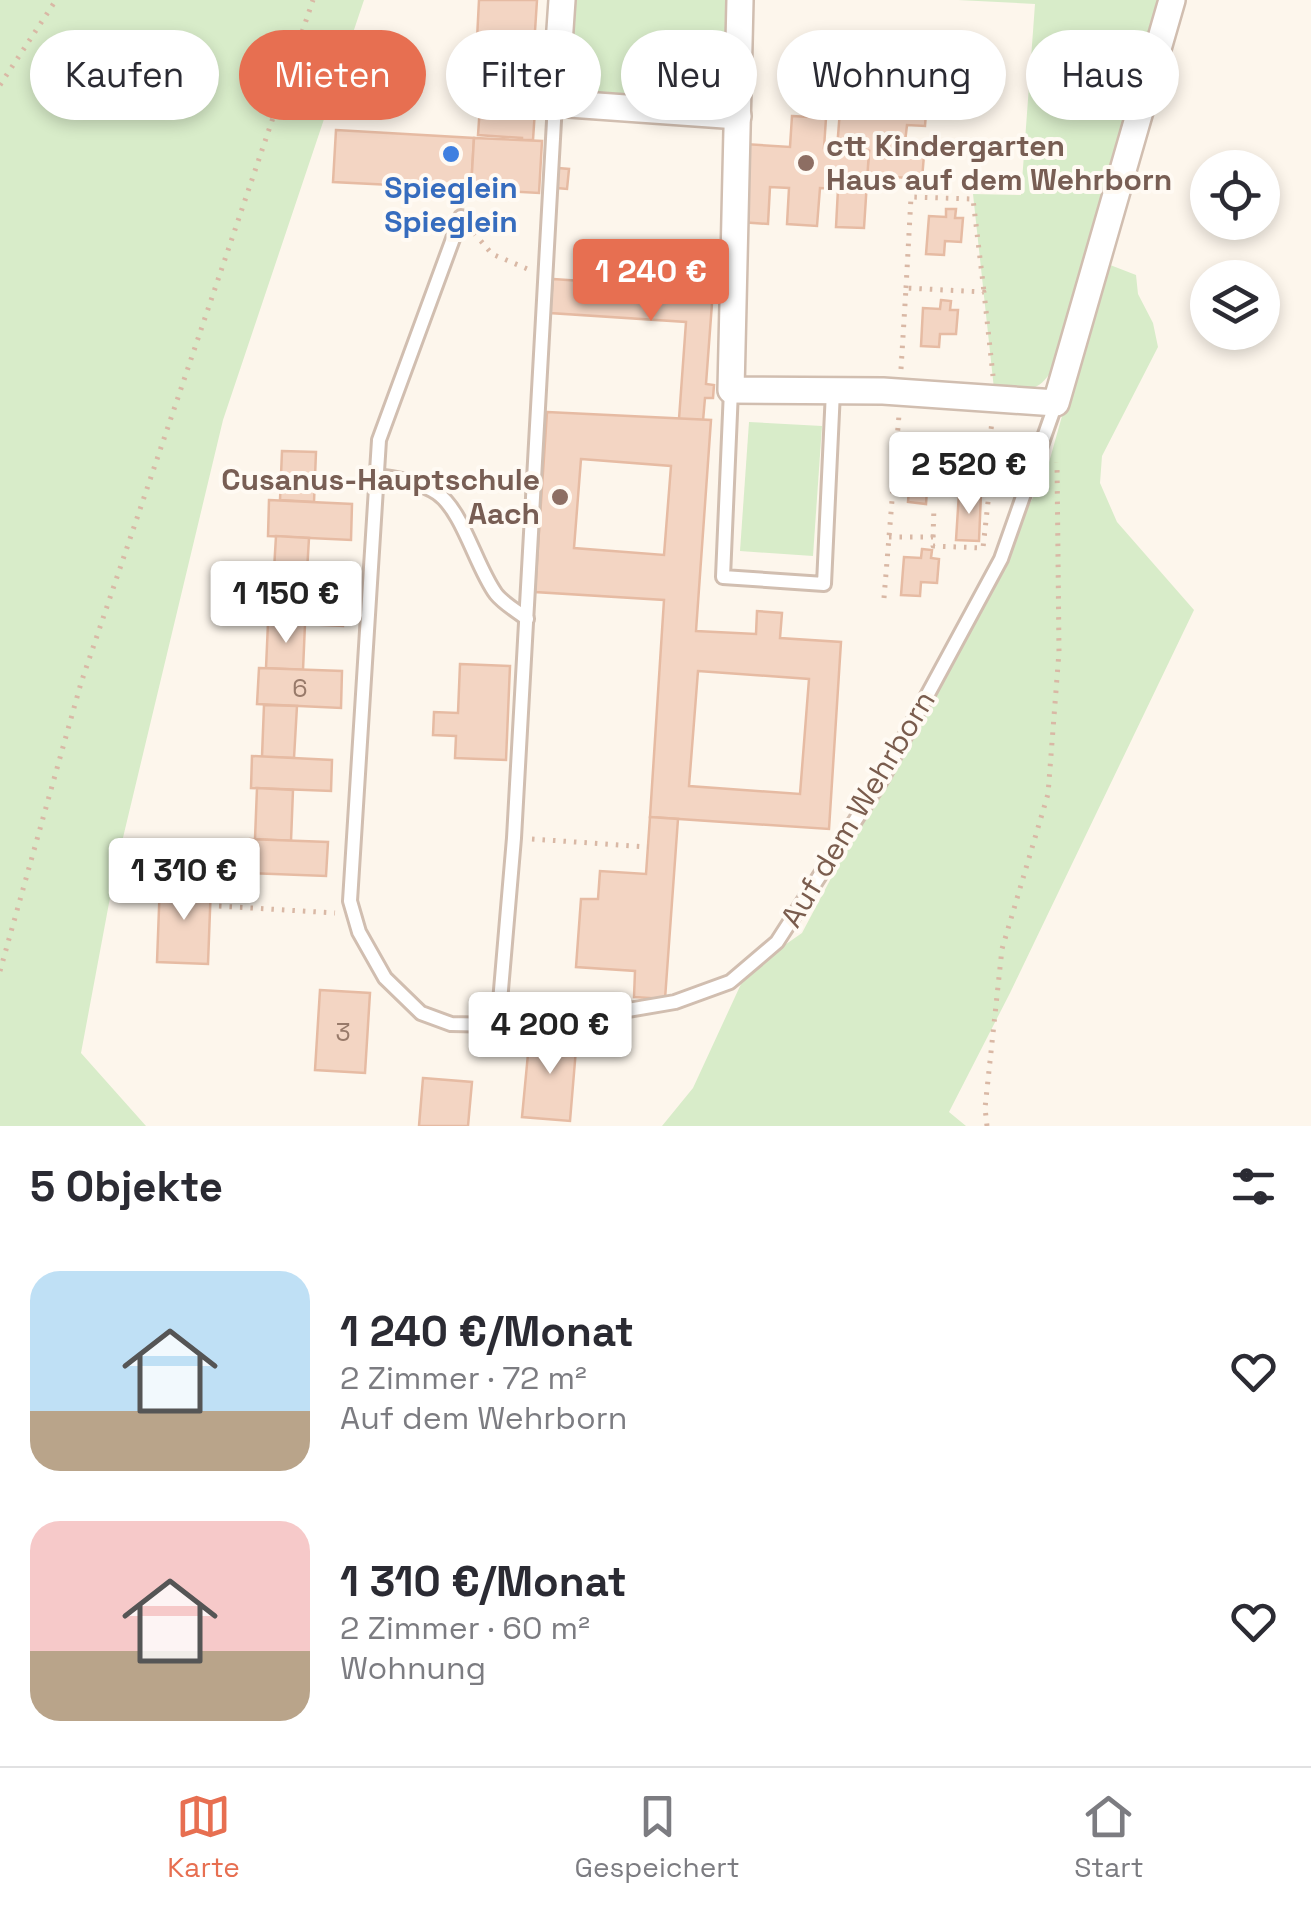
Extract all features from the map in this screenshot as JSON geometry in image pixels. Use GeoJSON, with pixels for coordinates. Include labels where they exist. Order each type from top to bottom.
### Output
{"type":"FeatureCollection","features":[{"type":"Feature","properties":{"kind":"street"},"geometry":{"type":"LineString","coordinates":[[560,30],[562,0]]}},
{"type":"Feature","properties":{"kind":"street"},"geometry":{"type":"LineString","coordinates":[[739,30],[740,0]]}},
{"type":"Feature","properties":{"kind":"street","name":"Auf dem Wehrborn"},"geometry":{"type":"LineString","coordinates":[[1056,403],[1172,0]]}},
{"type":"Feature","properties":{"kind":"street"},"geometry":{"type":"LineString","coordinates":[[738,120],[730,390],[883,391],[1056,403]]}},
{"type":"Feature","properties":{"kind":"lane"},"geometry":{"type":"LineString","coordinates":[[498,1024],[514,838],[554,120]]}},
{"type":"Feature","properties":{"kind":"lane","name":"Auf dem Wehrborn"},"geometry":{"type":"LineString","coordinates":[[461,217],[379,440],[350,900],[359,932],[384,978],[421,1013],[451,1024],[587,1017],[675,1002],[730,982],[778,942],[882,779],[1001,558],[1056,403]]}},
{"type":"Feature","properties":{"kind":"lane"},"geometry":{"type":"LineString","coordinates":[[730,390],[723,577],[824,584],[833,391]]}},
{"type":"Feature","properties":{"kind":"lane"},"geometry":{"type":"LineString","coordinates":[[376,476],[410,481],[438,493],[457,516],[498,596],[526,619]]}},
{"type":"Feature","properties":{"kind":"path"},"geometry":{"type":"LineString","coordinates":[[0,85],[56,0]]}},
{"type":"Feature","properties":{"kind":"path"},"geometry":{"type":"LineString","coordinates":[[0,971],[81,683],[313,0]]}},
{"type":"Feature","properties":{"kind":"path"},"geometry":{"type":"LineString","coordinates":[[906,288],[911,197],[942,198],[974,200],[984,292]]}},
{"type":"Feature","properties":{"kind":"path"},"geometry":{"type":"LineString","coordinates":[[461,217],[492,254],[547,276]]}},
{"type":"Feature","properties":{"kind":"path"},"geometry":{"type":"LineString","coordinates":[[934,507],[933,546],[983,548],[988,452]]}},
{"type":"Feature","properties":{"kind":"path"},"geometry":{"type":"LineString","coordinates":[[987,1126],[985,1108],[1002,949],[1048,794],[1058,652],[1057,460]]}},
{"type":"Feature","properties":{"kind":"path"},"geometry":{"type":"LineString","coordinates":[[889,537],[933,537]]}},
{"type":"Feature","properties":{"kind":"path"},"geometry":{"type":"LineString","coordinates":[[514,838],[648,847]]}},
{"type":"Feature","properties":{"kind":"path"},"geometry":{"type":"LineString","coordinates":[[219,906],[353,914]]}},
{"type":"Feature","properties":{"kind":"green space"},"geometry":{"type":"Polygon","coordinates":[[[0,0],[364,0],[354,30],[239,30],[239,120],[324,120],[223,420],[115,871],[81,1053],[146,1126],[0,1126],[0,0]]]}},
{"type":"Feature","properties":{"kind":"green space"},"geometry":{"type":"Polygon","coordinates":[[[573,0],[731,0],[728,30],[621,30],[621,99],[601,97],[601,30],[570,30],[573,0]]]}},
{"type":"Feature","properties":{"kind":"green space"},"geometry":{"type":"Polygon","coordinates":[[[958,0],[1157,0],[1149,30],[1033,30],[1035,4],[958,0]]]}},
{"type":"Feature","properties":{"kind":"green space"},"geometry":{"type":"Polygon","coordinates":[[[1026,120],[1124,120],[1061,352],[1049,375],[1036,387],[994,389],[973,194],[1021,195],[1026,120]]]}},
{"type":"Feature","properties":{"kind":"green space"},"geometry":{"type":"Polygon","coordinates":[[[1105,263],[1136,275],[1138,294],[1153,323],[1158,347],[1102,456],[1100,483],[1117,522],[1194,610],[949,1112],[966,1126],[662,1126],[693,1088],[747,971],[802,933],[1046,473],[1105,263]]]}},
{"type":"Feature","properties":{"kind":"green space"},"geometry":{"type":"Polygon","coordinates":[[[749,422],[822,426],[813,556],[740,551],[749,422]]]}},
{"type":"Feature","properties":{"kind":"building"},"geometry":{"type":"Polygon","coordinates":[[[479,0],[537,0],[535,30],[477,30],[479,0]]]}},
{"type":"Feature","properties":{"kind":"building"},"geometry":{"type":"Polygon","coordinates":[[[479,120],[534,120],[533,140],[478,135],[479,120]]]}},
{"type":"Feature","properties":{"kind":"building","name":"ctt Kindergarten Haus auf dem Wehrborn"},"geometry":{"type":"Polygon","coordinates":[[[792,120],[826,120],[824,148],[869,151],[864,228],[836,227],[838,189],[820,188],[817,226],[787,224],[789,188],[770,187],[768,224],[740,222],[745,144],[790,147],[792,120]]]}},
{"type":"Feature","properties":{"kind":"building"},"geometry":{"type":"Polygon","coordinates":[[[839,120],[925,120],[925,126],[907,125],[905,142],[925,143],[922,179],[867,175],[869,151],[837,149],[839,120]]]}},
{"type":"Feature","properties":{"kind":"building"},"geometry":{"type":"Polygon","coordinates":[[[336,130],[474,138],[471,189],[333,182],[336,130]]]}},
{"type":"Feature","properties":{"kind":"building"},"geometry":{"type":"Polygon","coordinates":[[[474,138],[542,141],[539,193],[471,189],[474,138]]]}},
{"type":"Feature","properties":{"kind":"building"},"geometry":{"type":"Polygon","coordinates":[[[558,168],[569,169],[567,189],[557,188],[558,168]]]}},
{"type":"Feature","properties":{"kind":"building"},"geometry":{"type":"Polygon","coordinates":[[[946,209],[956,209],[955,218],[963,218],[961,242],[945,241],[944,255],[926,254],[929,216],[946,217],[946,209]]]}},
{"type":"Feature","properties":{"kind":"building"},"geometry":{"type":"Polygon","coordinates":[[[553,279],[713,290],[706,384],[714,385],[713,398],[705,398],[703,421],[679,419],[686,322],[550,313],[553,279]]]}},
{"type":"Feature","properties":{"kind":"building"},"geometry":{"type":"Polygon","coordinates":[[[941,300],[951,301],[950,310],[958,310],[956,334],[940,334],[939,347],[921,346],[923,308],[940,309],[941,300]]]}},
{"type":"Feature","properties":{"kind":"building"},"geometry":{"type":"Polygon","coordinates":[[[547,412],[711,420],[696,631],[756,634],[757,611],[782,613],[780,638],[841,642],[829,829],[650,817],[664,600],[535,592],[547,412]],[[581,459],[574,548],[664,555],[671,466],[581,459]],[[698,671],[689,786],[800,794],[809,679],[698,671]]]}},
{"type":"Feature","properties":{"kind":"building"},"geometry":{"type":"Polygon","coordinates":[[[282,451],[316,452],[314,502],[280,500],[282,451]]]}},
{"type":"Feature","properties":{"kind":"building"},"geometry":{"type":"Polygon","coordinates":[[[928,457],[938,458],[937,466],[945,467],[943,491],[927,490],[926,504],[908,502],[911,465],[928,466],[928,457]]]}},
{"type":"Feature","properties":{"kind":"building"},"geometry":{"type":"Polygon","coordinates":[[[959,493],[981,494],[979,541],[956,540],[959,493]]]}},
{"type":"Feature","properties":{"kind":"building"},"geometry":{"type":"Polygon","coordinates":[[[269,500],[352,504],[351,540],[268,536],[269,500]]]}},
{"type":"Feature","properties":{"kind":"building"},"geometry":{"type":"Polygon","coordinates":[[[276,536],[309,538],[306,589],[273,587],[276,536]]]}},
{"type":"Feature","properties":{"kind":"building"},"geometry":{"type":"Polygon","coordinates":[[[922,549],[932,550],[931,558],[939,559],[937,583],[921,582],[920,596],[901,595],[904,557],[921,558],[922,549]]]}},
{"type":"Feature","properties":{"kind":"building"},"geometry":{"type":"Polygon","coordinates":[[[266,587],[344,591],[343,626],[264,622],[266,587]]]}},
{"type":"Feature","properties":{"kind":"building"},"geometry":{"type":"Polygon","coordinates":[[[268,623],[305,624],[303,670],[266,668],[268,623]]]}},
{"type":"Feature","properties":{"kind":"building"},"geometry":{"type":"Polygon","coordinates":[[[460,664],[510,666],[506,760],[455,758],[456,736],[433,735],[434,712],[458,713],[460,664]]]}},
{"type":"Feature","properties":{"kind":"building"},"geometry":{"type":"Polygon","coordinates":[[[259,668],[342,671],[341,708],[257,704],[259,668]]]}},
{"type":"Feature","properties":{"kind":"building"},"geometry":{"type":"Polygon","coordinates":[[[264,705],[297,706],[294,758],[262,757],[264,705]]]}},
{"type":"Feature","properties":{"kind":"building"},"geometry":{"type":"Polygon","coordinates":[[[252,756],[332,760],[331,791],[251,788],[252,756]]]}},
{"type":"Feature","properties":{"kind":"building"},"geometry":{"type":"Polygon","coordinates":[[[257,788],[293,790],[291,841],[255,839],[257,788]]]}},
{"type":"Feature","properties":{"kind":"building"},"geometry":{"type":"Polygon","coordinates":[[[650,817],[678,819],[665,999],[634,997],[635,971],[576,967],[581,899],[598,899],[600,871],[646,874],[650,817]]]}},
{"type":"Feature","properties":{"kind":"building"},"geometry":{"type":"Polygon","coordinates":[[[250,839],[328,842],[326,876],[248,873],[250,839]]]}},
{"type":"Feature","properties":{"kind":"building"},"geometry":{"type":"Polygon","coordinates":[[[160,882],[211,884],[208,964],[157,962],[160,882]]]}},
{"type":"Feature","properties":{"kind":"building"},"geometry":{"type":"Polygon","coordinates":[[[320,990],[370,993],[365,1073],[315,1070],[320,990]]]}},
{"type":"Feature","properties":{"kind":"building"},"geometry":{"type":"Polygon","coordinates":[[[530,1033],[577,1037],[570,1121],[522,1117],[530,1033]]]}},
{"type":"Feature","properties":{"kind":"building"},"geometry":{"type":"Polygon","coordinates":[[[423,1078],[472,1082],[468,1126],[419,1126],[423,1078]]]}},
{"type":"Feature","properties":{"kind":"place","name":"Spieglein Spieglein"},"geometry":{"type":"Point","coordinates":[451,154]}},
{"type":"Feature","properties":{"kind":"place","name":"ctt Kindergarten Haus auf dem Wehrborn"},"geometry":{"type":"Point","coordinates":[806,163]}},
{"type":"Feature","properties":{"kind":"place","name":"Cusanus-Hauptschule Aach"},"geometry":{"type":"Point","coordinates":[560,497]}}]}
